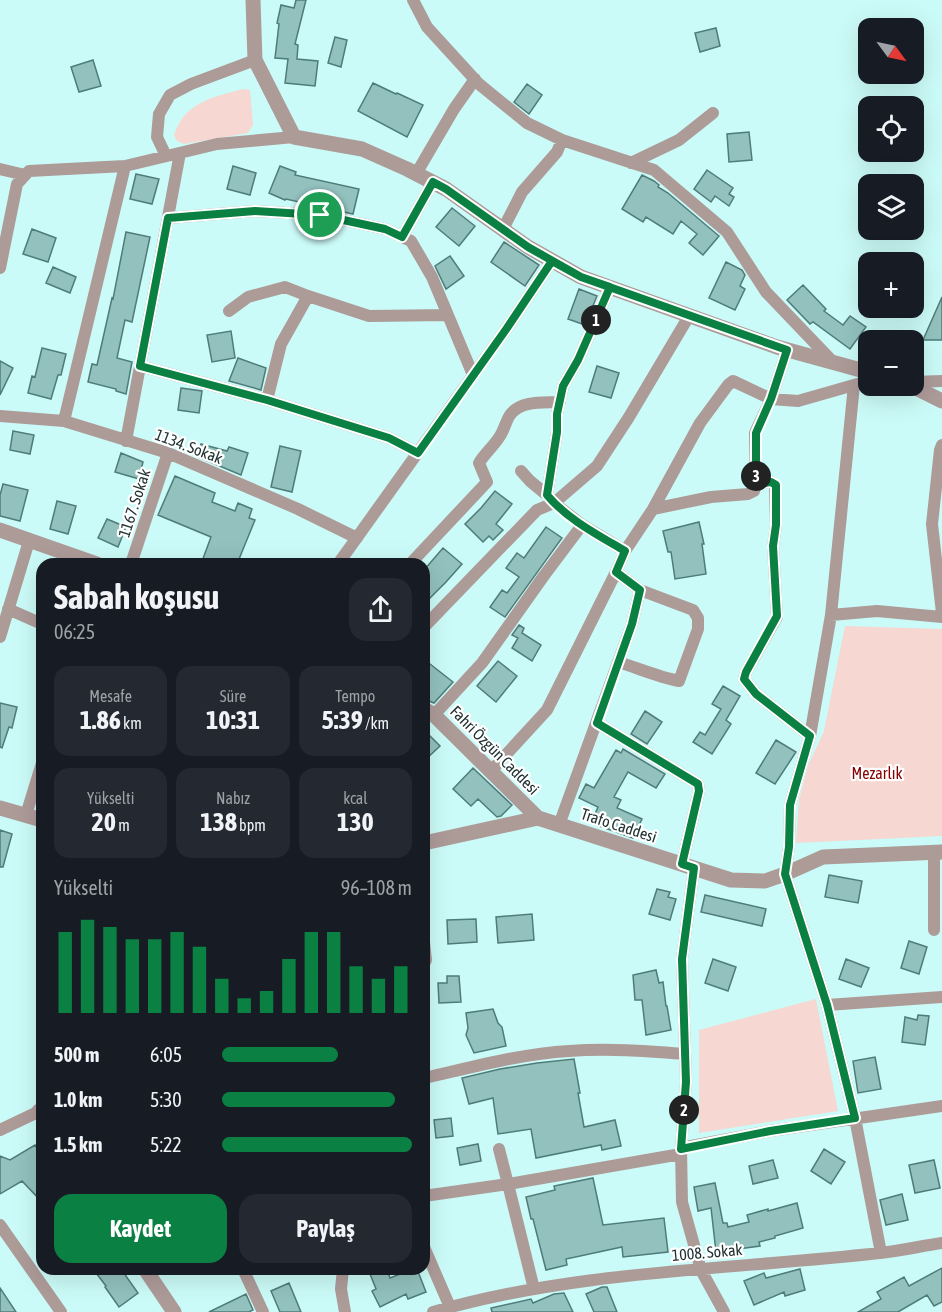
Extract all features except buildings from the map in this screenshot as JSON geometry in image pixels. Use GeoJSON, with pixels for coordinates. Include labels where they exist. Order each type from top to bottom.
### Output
{"type":"FeatureCollection","features":[{"type":"Feature","properties":{"kind":"street"},"geometry":{"type":"LineString","coordinates":[[253,0],[255,60],[294,137]]}},
{"type":"Feature","properties":{"kind":"street"},"geometry":{"type":"LineString","coordinates":[[413,0],[427,27],[475,79],[527,123],[562,140],[654,170],[727,232],[766,292],[833,363]]}},
{"type":"Feature","properties":{"kind":"street"},"geometry":{"type":"LineString","coordinates":[[166,156],[157,136],[159,114],[170,95],[191,84],[255,60]]}},
{"type":"Feature","properties":{"kind":"street"},"geometry":{"type":"LineString","coordinates":[[416,174],[475,79]]}},
{"type":"Feature","properties":{"kind":"street"},"geometry":{"type":"LineString","coordinates":[[631,163],[679,140],[713,113]]}},
{"type":"Feature","properties":{"kind":"street"},"geometry":{"type":"LineString","coordinates":[[0,268],[17,184],[28,171],[125,166],[217,144],[294,137],[362,149],[433,182],[528,247],[581,277],[787,350],[858,369]]}},
{"type":"Feature","properties":{"kind":"street"},"geometry":{"type":"LineString","coordinates":[[503,229],[522,192],[557,152],[562,140]]}},
{"type":"Feature","properties":{"kind":"street"},"geometry":{"type":"LineString","coordinates":[[126,441],[180,153]]}},
{"type":"Feature","properties":{"kind":"street"},"geometry":{"type":"LineString","coordinates":[[63,422],[125,166]]}},
{"type":"Feature","properties":{"kind":"street"},"geometry":{"type":"LineString","coordinates":[[0,169],[26,175]]}},
{"type":"Feature","properties":{"kind":"street"},"geometry":{"type":"LineString","coordinates":[[402,237],[433,182]]}},
{"type":"Feature","properties":{"kind":"street"},"geometry":{"type":"LineString","coordinates":[[168,218],[255,211],[320,215],[385,229],[411,241],[432,277],[473,375]]}},
{"type":"Feature","properties":{"kind":"street"},"geometry":{"type":"LineString","coordinates":[[342,558],[552,261]]}},
{"type":"Feature","properties":{"kind":"street"},"geometry":{"type":"LineString","coordinates":[[229,311],[248,297],[285,287],[369,316],[448,315]]}},
{"type":"Feature","properties":{"kind":"street"},"geometry":{"type":"LineString","coordinates":[[550,499],[557,414],[563,386],[578,360],[610,287]]}},
{"type":"Feature","properties":{"kind":"street"},"geometry":{"type":"LineString","coordinates":[[267,400],[281,344],[308,296]]}},
{"type":"Feature","properties":{"kind":"street"},"geometry":{"type":"LineString","coordinates":[[430,621],[537,510],[597,466],[689,316]]}},
{"type":"Feature","properties":{"kind":"street"},"geometry":{"type":"LineString","coordinates":[[653,509],[711,497],[748,494],[754,491],[756,433],[771,399],[787,350]]}},
{"type":"Feature","properties":{"kind":"street"},"geometry":{"type":"LineString","coordinates":[[140,366],[267,400],[389,438],[418,453]]}},
{"type":"Feature","properties":{"kind":"street"},"geometry":{"type":"LineString","coordinates":[[491,771],[547,710],[625,551],[653,509],[700,423],[728,385],[733,381],[771,399],[798,401],[858,384]]}},
{"type":"Feature","properties":{"kind":"street"},"geometry":{"type":"LineString","coordinates":[[924,383],[942,381]]}},
{"type":"Feature","properties":{"kind":"street"},"geometry":{"type":"LineString","coordinates":[[854,385],[831,615],[810,736],[790,805],[789,847],[785,874],[827,1005],[855,1118],[881,1253]]}},
{"type":"Feature","properties":{"kind":"street"},"geometry":{"type":"LineString","coordinates":[[924,390],[942,401]]}},
{"type":"Feature","properties":{"kind":"street"},"geometry":{"type":"LineString","coordinates":[[416,558],[487,482],[479,463],[499,438],[511,413],[520,406],[532,403],[560,402]]}},
{"type":"Feature","properties":{"kind":"street","name":"1134. Sokak"},"geometry":{"type":"LineString","coordinates":[[0,416],[63,422],[168,453],[298,509],[357,538]]}},
{"type":"Feature","properties":{"kind":"street"},"geometry":{"type":"LineString","coordinates":[[831,615],[877,611],[942,615],[932,524],[942,445]]}},
{"type":"Feature","properties":{"kind":"street","name":"1167. Sokak"},"geometry":{"type":"LineString","coordinates":[[133,558],[168,453]]}},
{"type":"Feature","properties":{"kind":"street"},"geometry":{"type":"LineString","coordinates":[[521,471],[582,525],[625,551]]}},
{"type":"Feature","properties":{"kind":"street"},"geometry":{"type":"LineString","coordinates":[[756,484],[771,482],[776,485],[776,525],[773,546],[777,616],[744,679],[756,694],[810,736]]}},
{"type":"Feature","properties":{"kind":"street"},"geometry":{"type":"LineString","coordinates":[[430,711],[482,663],[582,525]]}},
{"type":"Feature","properties":{"kind":"street"},"geometry":{"type":"LineString","coordinates":[[0,530],[79,558]]}},
{"type":"Feature","properties":{"kind":"street"},"geometry":{"type":"LineString","coordinates":[[0,637],[29,541]]}},
{"type":"Feature","properties":{"kind":"street"},"geometry":{"type":"LineString","coordinates":[[616,572],[640,590],[693,610],[698,618],[698,629],[679,681],[618,662]]}},
{"type":"Feature","properties":{"kind":"street"},"geometry":{"type":"LineString","coordinates":[[559,825],[632,624],[640,590]]}},
{"type":"Feature","properties":{"kind":"street"},"geometry":{"type":"LineString","coordinates":[[8,609],[36,621]]}},
{"type":"Feature","properties":{"kind":"street","name":"Fahri Özgün Caddesi"},"geometry":{"type":"LineString","coordinates":[[430,713],[538,818]]}},
{"type":"Feature","properties":{"kind":"street"},"geometry":{"type":"LineString","coordinates":[[597,723],[698,784],[699,791],[688,866],[682,959],[686,1082],[681,1151],[682,1202],[702,1270],[724,1312]]}},
{"type":"Feature","properties":{"kind":"street"},"geometry":{"type":"LineString","coordinates":[[26,815],[36,782]]}},
{"type":"Feature","properties":{"kind":"street"},"geometry":{"type":"LineString","coordinates":[[0,808],[36,818]]}},
{"type":"Feature","properties":{"kind":"street"},"geometry":{"type":"LineString","coordinates":[[430,842],[538,818]]}},
{"type":"Feature","properties":{"kind":"street","name":"Trafo Caddesi"},"geometry":{"type":"LineString","coordinates":[[538,818],[731,880],[765,881],[823,857],[938,852]]}},
{"type":"Feature","properties":{"kind":"street"},"geometry":{"type":"LineString","coordinates":[[934,930],[938,852]]}},
{"type":"Feature","properties":{"kind":"street"},"geometry":{"type":"LineString","coordinates":[[827,1005],[942,996]]}},
{"type":"Feature","properties":{"kind":"street"},"geometry":{"type":"LineString","coordinates":[[430,1077],[507,1058],[568,1051],[608,1049],[685,1053]]}},
{"type":"Feature","properties":{"kind":"street"},"geometry":{"type":"LineString","coordinates":[[430,1195],[508,1184],[681,1151],[770,1131],[942,1106]]}},
{"type":"Feature","properties":{"kind":"street"},"geometry":{"type":"LineString","coordinates":[[0,1130],[36,1114]]}},
{"type":"Feature","properties":{"kind":"street"},"geometry":{"type":"LineString","coordinates":[[499,1149],[534,1289]]}},
{"type":"Feature","properties":{"kind":"street"},"geometry":{"type":"LineString","coordinates":[[0,1225],[61,1312]]}},
{"type":"Feature","properties":{"kind":"street","name":"1008. Sokak"},"geometry":{"type":"LineString","coordinates":[[433,1312],[450,1307],[477,1306],[534,1289],[652,1273],[881,1253],[942,1243]]}},
{"type":"Feature","properties":{"kind":"street"},"geometry":{"type":"LineString","coordinates":[[430,1260],[450,1307]]}},
{"type":"Feature","properties":{"kind":"street"},"geometry":{"type":"LineString","coordinates":[[149,1275],[174,1312]]}},
{"type":"Feature","properties":{"kind":"street"},"geometry":{"type":"LineString","coordinates":[[246,1275],[263,1312]]}},
{"type":"Feature","properties":{"kind":"street"},"geometry":{"type":"LineString","coordinates":[[342,1275],[341,1289],[345,1312]]}},
{"type":"Feature","properties":{"kind":"green space"},"geometry":{"type":"Polygon","coordinates":[[[243,89],[250,90],[253,125],[248,133],[184,144],[177,141],[174,135],[178,125],[192,108],[208,100],[243,89]]]}},
{"type":"Feature","properties":{"kind":"green space","name":"Mezarlık"},"geometry":{"type":"Polygon","coordinates":[[[845,626],[942,629],[942,836],[796,843],[799,800],[808,766],[824,731],[845,626]]]}},
{"type":"Feature","properties":{"kind":"green space"},"geometry":{"type":"Polygon","coordinates":[[[816,999],[838,1111],[699,1133],[699,1030],[816,999]]]}},
{"type":"Feature","properties":{"kind":"route"},"geometry":{"type":"LineString","coordinates":[[320,215],[255,211],[168,218],[140,366],[267,400],[389,438],[418,453],[552,261],[581,277],[610,287],[578,360],[563,386],[557,414],[557,432],[547,495],[582,525],[625,551],[616,572],[640,590],[632,624],[597,723],[698,784],[699,791],[682,864],[694,868],[682,959],[686,1082],[681,1149],[770,1131],[855,1118],[827,1005],[785,874],[789,847],[790,805],[810,736],[756,694],[744,679],[777,616],[773,546],[776,525],[776,485],[771,482],[756,484],[756,433],[771,399],[787,350],[777,347],[581,277],[528,247],[433,182],[402,237],[385,229],[320,215]]}}]}
